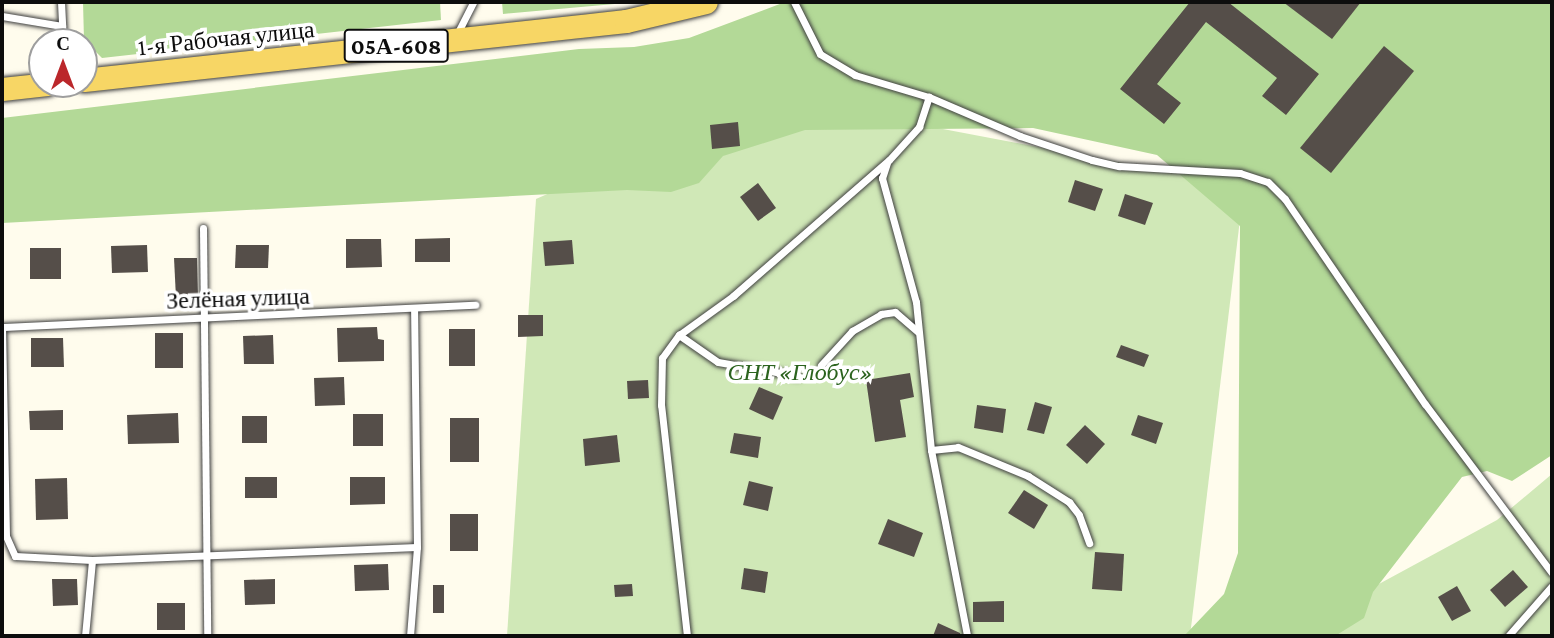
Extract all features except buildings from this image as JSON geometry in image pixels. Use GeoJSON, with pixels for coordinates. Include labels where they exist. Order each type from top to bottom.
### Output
{"type":"FeatureCollection","features":[{"type":"Feature","properties":{"kind":"main road","name":"1-я Рабочая улица"},"geometry":{"type":"LineString","coordinates":[[98,78],[626,21],[706,2]]}},
{"type":"Feature","properties":{"kind":"main road"},"geometry":{"type":"LineString","coordinates":[[2,89],[28,86]]}},
{"type":"Feature","properties":{"kind":"lane"},"geometry":{"type":"LineString","coordinates":[[2,16],[62,26],[61,2]]}},
{"type":"Feature","properties":{"kind":"lane"},"geometry":{"type":"LineString","coordinates":[[455,39],[473,2]]}},
{"type":"Feature","properties":{"kind":"lane"},"geometry":{"type":"LineString","coordinates":[[794,2],[826,59],[855,75],[929,97],[1020,136],[1092,160],[1240,173],[1268,182],[1285,199],[1425,404],[1552,573]]}},
{"type":"Feature","properties":{"kind":"lane"},"geometry":{"type":"LineString","coordinates":[[687,636],[661,405],[662,358],[679,335],[733,296],[889,159],[919,127],[929,97]]}},
{"type":"Feature","properties":{"kind":"lane"},"geometry":{"type":"LineString","coordinates":[[889,159],[882,178],[913,287],[931,450],[967,636]]}},
{"type":"Feature","properties":{"kind":"lane"},"geometry":{"type":"LineString","coordinates":[[203,228],[206,319],[207,636]]}},
{"type":"Feature","properties":{"kind":"lane","name":"Зелёная улица"},"geometry":{"type":"LineString","coordinates":[[2,327],[414,312],[475,305]]}},
{"type":"Feature","properties":{"kind":"lane"},"geometry":{"type":"LineString","coordinates":[[410,636],[416,547],[414,312]]}},
{"type":"Feature","properties":{"kind":"lane"},"geometry":{"type":"LineString","coordinates":[[821,365],[852,331],[881,314],[895,312],[918,332]]}},
{"type":"Feature","properties":{"kind":"lane"},"geometry":{"type":"LineString","coordinates":[[2,327],[8,548],[27,561],[92,561],[416,547]]}},
{"type":"Feature","properties":{"kind":"lane"},"geometry":{"type":"LineString","coordinates":[[679,335],[718,362],[798,376]]}},
{"type":"Feature","properties":{"kind":"lane"},"geometry":{"type":"LineString","coordinates":[[931,450],[958,447],[1018,469],[1069,502],[1079,515],[1089,543]]}},
{"type":"Feature","properties":{"kind":"lane"},"geometry":{"type":"LineString","coordinates":[[85,636],[92,561]]}},
{"type":"Feature","properties":{"kind":"lane"},"geometry":{"type":"LineString","coordinates":[[1508,636],[1552,586]]}},
{"type":"Feature","properties":{"kind":"green space"},"geometry":{"type":"Polygon","coordinates":[[[83,2],[440,2],[441,20],[102,58],[98,54],[98,28],[84,28],[83,2]]]}},
{"type":"Feature","properties":{"kind":"green space"},"geometry":{"type":"Polygon","coordinates":[[[502,2],[637,2],[503,14],[502,2]]]}},
{"type":"Feature","properties":{"kind":"green space"},"geometry":{"type":"Polygon","coordinates":[[[785,2],[1552,2],[1552,455],[1512,481],[1487,471],[1462,477],[1373,592],[1364,618],[1335,636],[1184,636],[1224,594],[1238,553],[1240,226],[1157,155],[1033,128],[805,130],[723,156],[699,183],[671,192],[627,190],[2,223],[2,118],[579,49],[634,47],[689,38],[785,2]]]}},
{"type":"Feature","properties":{"kind":"green space","name":"СНТ «Глобус»"},"geometry":{"type":"Polygon","coordinates":[[[769,96],[1244,186],[1190,636],[507,636],[536,199],[769,96]]]}},
{"type":"Feature","properties":{"kind":"green space"},"geometry":{"type":"Polygon","coordinates":[[[1552,474],[1552,636],[1283,636],[1497,520],[1552,474]]]}}]}
